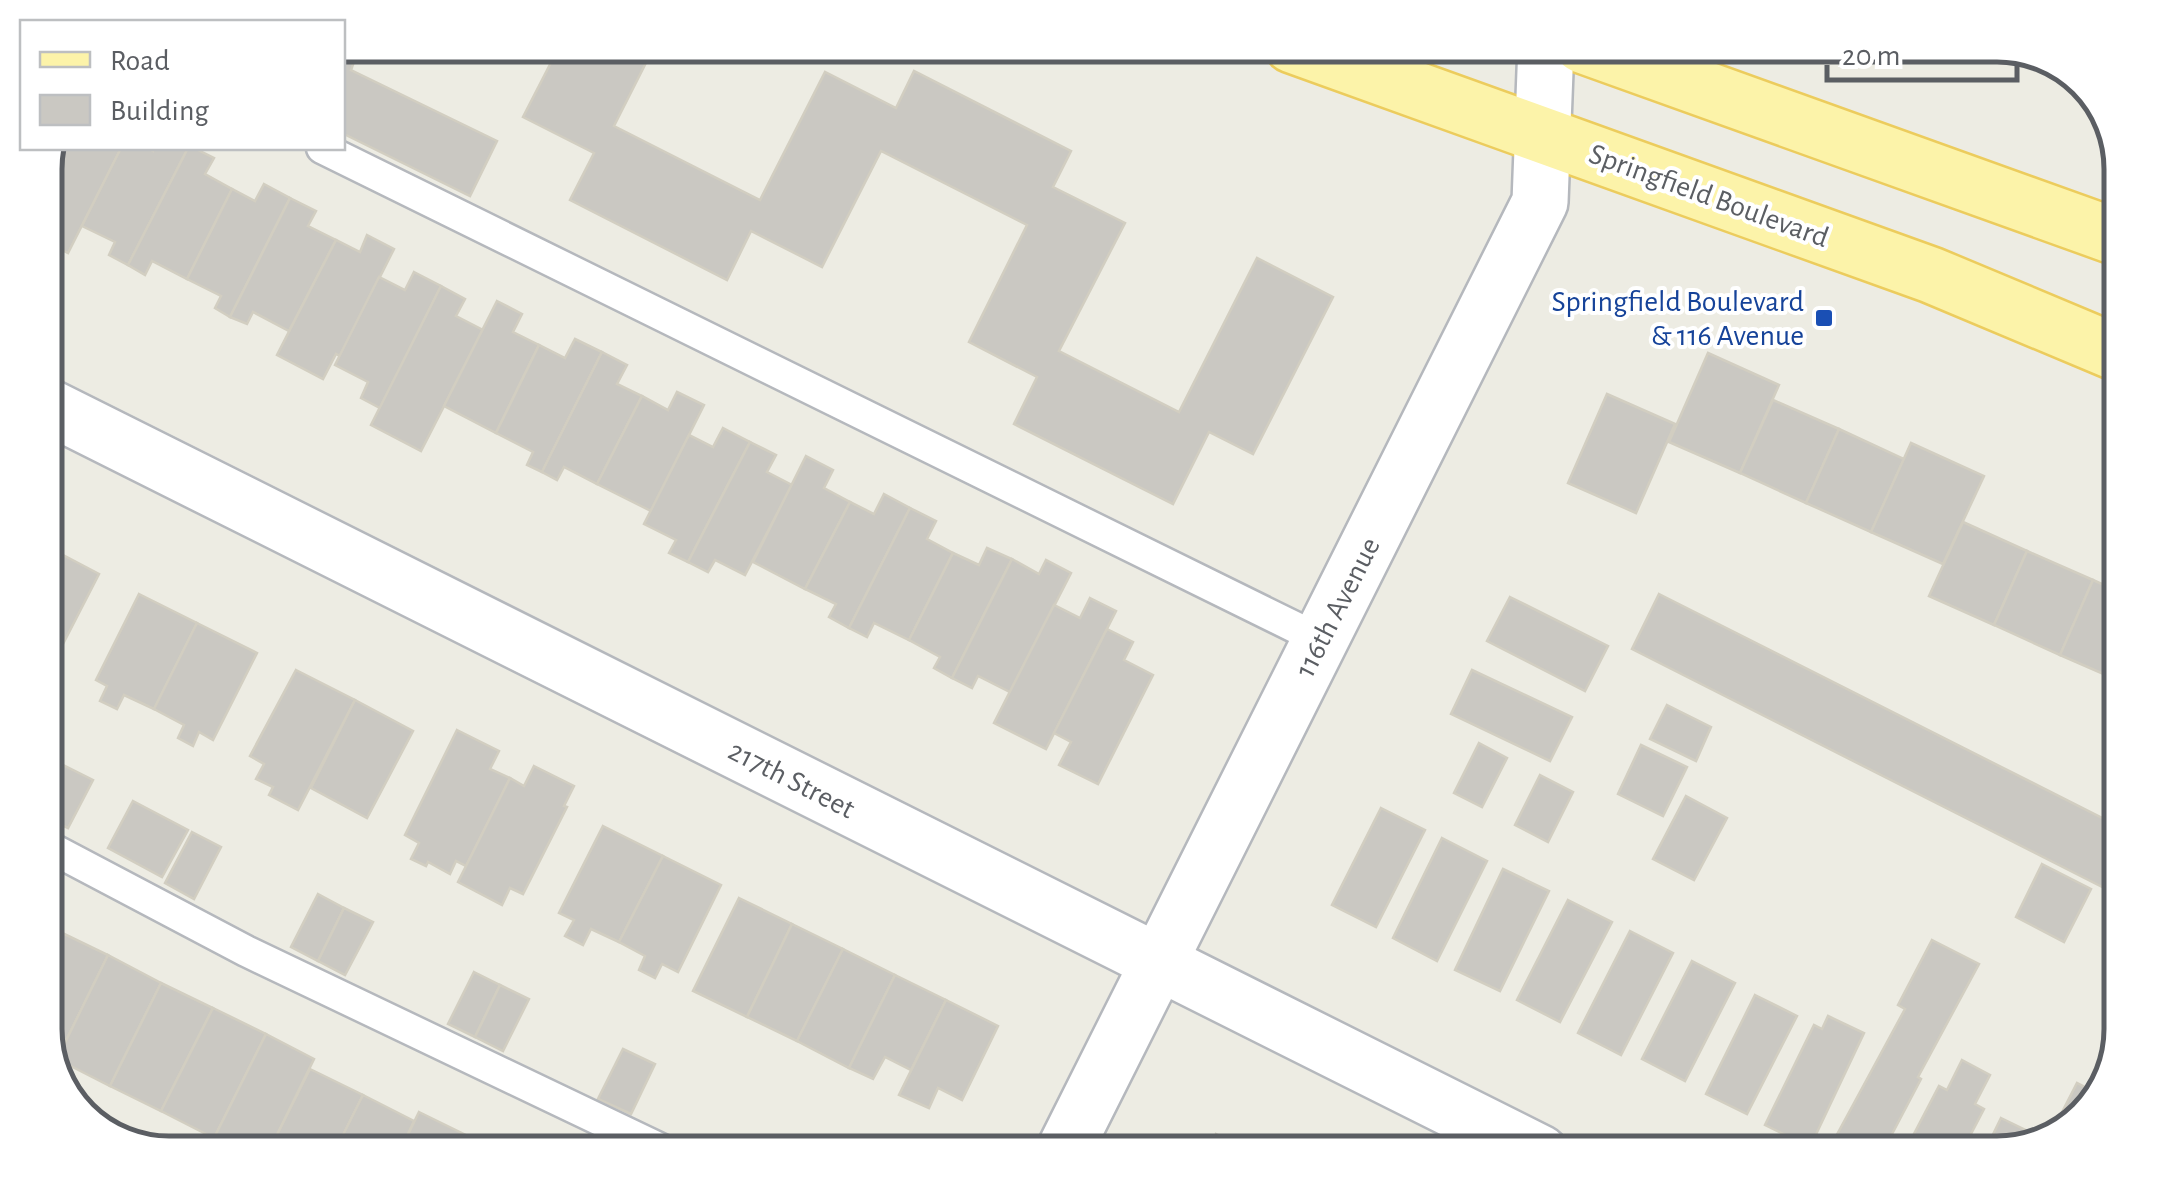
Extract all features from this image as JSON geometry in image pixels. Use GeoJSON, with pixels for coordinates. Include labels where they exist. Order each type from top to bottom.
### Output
{"type":"FeatureCollection","features":[{"type":"Feature","properties":{"kind":"main road","name":"Springfield Boulevard"},"geometry":{"type":"LineString","coordinates":[[1339,62],[1931,275],[2104,347]]}},
{"type":"Feature","properties":{"kind":"main road"},"geometry":{"type":"LineString","coordinates":[[1630,62],[2104,232]]}},
{"type":"Feature","properties":{"kind":"street","name":"116th Avenue"},"geometry":{"type":"LineString","coordinates":[[1071,1136],[1540,202],[1545,62]]}},
{"type":"Feature","properties":{"kind":"street","name":"217th Street"},"geometry":{"type":"LineString","coordinates":[[63,414],[1506,1136]]}},
{"type":"Feature","properties":{"kind":"lane"},"geometry":{"type":"LineString","coordinates":[[326,150],[1320,640]]}},
{"type":"Feature","properties":{"kind":"lane"},"geometry":{"type":"LineString","coordinates":[[63,854],[246,950],[634,1136]]}},
{"type":"Feature","properties":{"kind":"building"},"geometry":{"type":"Polygon","coordinates":[[[345,62],[354,62],[351,70],[497,141],[470,196],[345,134],[345,62]]]}},
{"type":"Feature","properties":{"kind":"building"},"geometry":{"type":"Polygon","coordinates":[[[551,62],[646,62],[614,126],[760,200],[825,72],[896,108],[914,71],[1071,151],[1053,187],[1125,223],[1059,351],[1179,412],[1257,258],[1333,297],[1253,454],[1209,432],[1173,504],[1014,424],[1037,377],[969,342],[1027,225],[881,151],[822,267],[751,231],[727,280],[570,200],[594,153],[523,117],[551,62]]]}},
{"type":"Feature","properties":{"kind":"building"},"geometry":{"type":"Polygon","coordinates":[[[65,150],[120,150],[68,253],[63,250],[65,150]]]}},
{"type":"Feature","properties":{"kind":"building"},"geometry":{"type":"Polygon","coordinates":[[[120,150],[187,150],[128,265],[109,255],[115,242],[82,226],[120,150]]]}},
{"type":"Feature","properties":{"kind":"building"},"geometry":{"type":"Polygon","coordinates":[[[187,150],[198,150],[214,158],[205,174],[232,189],[187,279],[152,261],[145,275],[128,265],[187,150]]]}},
{"type":"Feature","properties":{"kind":"building"},"geometry":{"type":"Polygon","coordinates":[[[264,184],[290,198],[230,317],[215,308],[221,296],[187,279],[232,189],[255,201],[264,184]]]}},
{"type":"Feature","properties":{"kind":"building"},"geometry":{"type":"Polygon","coordinates":[[[290,198],[316,211],[308,226],[336,240],[289,331],[253,312],[247,324],[230,317],[290,198]]]}},
{"type":"Feature","properties":{"kind":"building"},"geometry":{"type":"Polygon","coordinates":[[[367,235],[394,249],[340,356],[336,354],[323,379],[277,355],[336,240],[360,252],[367,235]]]}},
{"type":"Feature","properties":{"kind":"building"},"geometry":{"type":"Polygon","coordinates":[[[414,272],[441,286],[380,408],[361,398],[368,382],[335,365],[379,277],[405,290],[414,272]]]}},
{"type":"Feature","properties":{"kind":"building"},"geometry":{"type":"Polygon","coordinates":[[[441,286],[465,299],[456,316],[483,330],[421,451],[371,425],[441,286]]]}},
{"type":"Feature","properties":{"kind":"building"},"geometry":{"type":"Polygon","coordinates":[[[497,301],[522,314],[513,332],[539,345],[496,433],[444,406],[497,301]]]}},
{"type":"Feature","properties":{"kind":"building"},"geometry":{"type":"Polygon","coordinates":[[[575,339],[602,352],[542,472],[527,465],[533,452],[496,433],[539,345],[565,358],[575,339]]]}},
{"type":"Feature","properties":{"kind":"building"},"geometry":{"type":"Polygon","coordinates":[[[602,352],[627,365],[617,384],[642,396],[597,484],[564,467],[557,480],[542,472],[602,352]]]}},
{"type":"Feature","properties":{"kind":"building"},"geometry":{"type":"Polygon","coordinates":[[[1708,353],[1779,385],[1740,473],[1669,442],[1708,353]]]}},
{"type":"Feature","properties":{"kind":"building"},"geometry":{"type":"Polygon","coordinates":[[[677,392],[704,405],[651,511],[597,484],[642,396],[668,410],[677,392]]]}},
{"type":"Feature","properties":{"kind":"building"},"geometry":{"type":"Polygon","coordinates":[[[1607,394],[1675,424],[1636,513],[1568,483],[1607,394]]]}},
{"type":"Feature","properties":{"kind":"building"},"geometry":{"type":"Polygon","coordinates":[[[1773,400],[1839,429],[1806,503],[1740,473],[1773,400]]]}},
{"type":"Feature","properties":{"kind":"building"},"geometry":{"type":"Polygon","coordinates":[[[723,428],[750,442],[688,562],[669,553],[676,540],[644,524],[689,435],[713,447],[723,428]]]}},
{"type":"Feature","properties":{"kind":"building"},"geometry":{"type":"Polygon","coordinates":[[[1839,429],[1904,459],[1871,532],[1806,503],[1839,429]]]}},
{"type":"Feature","properties":{"kind":"building"},"geometry":{"type":"Polygon","coordinates":[[[750,442],[776,455],[767,472],[792,485],[745,575],[715,560],[708,572],[688,562],[750,442]]]}},
{"type":"Feature","properties":{"kind":"building"},"geometry":{"type":"Polygon","coordinates":[[[1911,443],[1984,476],[1943,564],[1871,532],[1911,443]]]}},
{"type":"Feature","properties":{"kind":"building"},"geometry":{"type":"Polygon","coordinates":[[[806,456],[833,470],[824,488],[850,502],[805,589],[753,562],[806,456]]]}},
{"type":"Feature","properties":{"kind":"building"},"geometry":{"type":"Polygon","coordinates":[[[884,494],[910,508],[849,628],[829,617],[836,604],[805,589],[850,502],[874,514],[884,494]]]}},
{"type":"Feature","properties":{"kind":"building"},"geometry":{"type":"Polygon","coordinates":[[[910,508],[936,521],[927,539],[953,553],[909,640],[874,623],[867,637],[849,628],[910,508]]]}},
{"type":"Feature","properties":{"kind":"building"},"geometry":{"type":"Polygon","coordinates":[[[1963,522],[2027,551],[1994,625],[1929,596],[1963,522]]]}},
{"type":"Feature","properties":{"kind":"building"},"geometry":{"type":"Polygon","coordinates":[[[987,548],[1012,559],[952,678],[934,668],[940,657],[909,640],[953,553],[979,565],[987,548]]]}},
{"type":"Feature","properties":{"kind":"building"},"geometry":{"type":"Polygon","coordinates":[[[2027,551],[2093,580],[2060,655],[1994,625],[2027,551]]]}},
{"type":"Feature","properties":{"kind":"building"},"geometry":{"type":"Polygon","coordinates":[[[63,555],[99,574],[63,644],[63,555]]]}},
{"type":"Feature","properties":{"kind":"building"},"geometry":{"type":"Polygon","coordinates":[[[1012,559],[1039,574],[1046,560],[1071,573],[1010,692],[978,676],[972,688],[952,678],[1012,559]]]}},
{"type":"Feature","properties":{"kind":"building"},"geometry":{"type":"Polygon","coordinates":[[[2093,580],[2104,585],[2104,674],[2060,655],[2093,580]]]}},
{"type":"Feature","properties":{"kind":"building"},"geometry":{"type":"Polygon","coordinates":[[[139,594],[197,623],[154,709],[124,695],[117,709],[100,701],[107,686],[96,680],[139,594]]]}},
{"type":"Feature","properties":{"kind":"building"},"geometry":{"type":"Polygon","coordinates":[[[1659,594],[2104,819],[2104,888],[1632,649],[1659,594]]]}},
{"type":"Feature","properties":{"kind":"building"},"geometry":{"type":"Polygon","coordinates":[[[1510,597],[1608,646],[1585,691],[1487,641],[1510,597]]]}},
{"type":"Feature","properties":{"kind":"building"},"geometry":{"type":"Polygon","coordinates":[[[1090,598],[1116,611],[1046,749],[994,723],[1054,605],[1080,618],[1090,598]]]}},
{"type":"Feature","properties":{"kind":"building"},"geometry":{"type":"Polygon","coordinates":[[[197,623],[257,653],[213,740],[199,732],[193,746],[178,738],[184,725],[154,709],[197,623]]]}},
{"type":"Feature","properties":{"kind":"building"},"geometry":{"type":"Polygon","coordinates":[[[1107,629],[1133,642],[1124,660],[1153,675],[1098,784],[1059,765],[1071,742],[1054,733],[1107,629]]]}},
{"type":"Feature","properties":{"kind":"building"},"geometry":{"type":"Polygon","coordinates":[[[296,670],[355,700],[298,810],[269,795],[273,787],[256,779],[264,764],[250,756],[296,670]]]}},
{"type":"Feature","properties":{"kind":"building"},"geometry":{"type":"Polygon","coordinates":[[[1472,670],[1572,717],[1550,761],[1451,714],[1472,670]]]}},
{"type":"Feature","properties":{"kind":"building"},"geometry":{"type":"Polygon","coordinates":[[[355,700],[413,731],[367,818],[311,788],[355,700]]]}},
{"type":"Feature","properties":{"kind":"building"},"geometry":{"type":"Polygon","coordinates":[[[1667,705],[1711,727],[1696,761],[1650,739],[1667,705]]]}},
{"type":"Feature","properties":{"kind":"building"},"geometry":{"type":"Polygon","coordinates":[[[457,730],[499,751],[490,769],[510,778],[466,866],[456,861],[450,874],[428,862],[426,866],[411,859],[419,843],[405,835],[457,730]]]}},
{"type":"Feature","properties":{"kind":"building"},"geometry":{"type":"Polygon","coordinates":[[[1479,743],[1507,758],[1482,807],[1454,793],[1479,743]]]}},
{"type":"Feature","properties":{"kind":"building"},"geometry":{"type":"Polygon","coordinates":[[[1641,745],[1687,767],[1663,816],[1618,794],[1641,745]]]}},
{"type":"Feature","properties":{"kind":"building"},"geometry":{"type":"Polygon","coordinates":[[[63,765],[93,780],[68,828],[63,826],[63,765]]]}},
{"type":"Feature","properties":{"kind":"building"},"geometry":{"type":"Polygon","coordinates":[[[534,766],[574,786],[523,894],[510,888],[502,905],[458,882],[510,778],[524,786],[534,766]]]}},
{"type":"Feature","properties":{"kind":"building"},"geometry":{"type":"Polygon","coordinates":[[[1540,775],[1573,792],[1548,842],[1515,825],[1540,775]]]}},
{"type":"Feature","properties":{"kind":"building"},"geometry":{"type":"Polygon","coordinates":[[[1686,796],[1727,818],[1694,880],[1653,859],[1686,796]]]}},
{"type":"Feature","properties":{"kind":"building"},"geometry":{"type":"Polygon","coordinates":[[[133,801],[188,830],[162,877],[108,848],[133,801]]]}},
{"type":"Feature","properties":{"kind":"building"},"geometry":{"type":"Polygon","coordinates":[[[1381,808],[1425,830],[1376,927],[1332,905],[1381,808]]]}},
{"type":"Feature","properties":{"kind":"building"},"geometry":{"type":"Polygon","coordinates":[[[603,826],[663,856],[619,942],[591,929],[583,945],[565,936],[574,920],[559,913],[603,826]]]}},
{"type":"Feature","properties":{"kind":"building"},"geometry":{"type":"Polygon","coordinates":[[[192,832],[221,847],[194,899],[165,883],[192,832]]]}},
{"type":"Feature","properties":{"kind":"building"},"geometry":{"type":"Polygon","coordinates":[[[1442,838],[1487,861],[1437,961],[1393,938],[1442,838]]]}},
{"type":"Feature","properties":{"kind":"building"},"geometry":{"type":"Polygon","coordinates":[[[663,856],[721,885],[678,972],[662,964],[655,978],[639,970],[645,956],[619,942],[663,856]]]}},
{"type":"Feature","properties":{"kind":"building"},"geometry":{"type":"Polygon","coordinates":[[[2042,864],[2091,889],[2064,942],[2016,917],[2042,864]]]}},
{"type":"Feature","properties":{"kind":"building"},"geometry":{"type":"Polygon","coordinates":[[[1503,869],[1549,891],[1500,991],[1455,970],[1503,869]]]}},
{"type":"Feature","properties":{"kind":"building"},"geometry":{"type":"Polygon","coordinates":[[[318,894],[344,908],[318,961],[291,947],[318,894]]]}},
{"type":"Feature","properties":{"kind":"building"},"geometry":{"type":"Polygon","coordinates":[[[739,898],[792,924],[747,1017],[693,991],[739,898]]]}},
{"type":"Feature","properties":{"kind":"building"},"geometry":{"type":"Polygon","coordinates":[[[1568,900],[1612,922],[1560,1022],[1517,1000],[1568,900]]]}},
{"type":"Feature","properties":{"kind":"building"},"geometry":{"type":"Polygon","coordinates":[[[344,908],[373,922],[345,975],[318,961],[344,908]]]}},
{"type":"Feature","properties":{"kind":"building"},"geometry":{"type":"Polygon","coordinates":[[[792,924],[843,949],[797,1041],[747,1017],[792,924]]]}},
{"type":"Feature","properties":{"kind":"building"},"geometry":{"type":"Polygon","coordinates":[[[1630,931],[1673,953],[1621,1055],[1578,1033],[1630,931]]]}},
{"type":"Feature","properties":{"kind":"building"},"geometry":{"type":"Polygon","coordinates":[[[63,933],[108,955],[64,1044],[63,933]]]}},
{"type":"Feature","properties":{"kind":"building"},"geometry":{"type":"Polygon","coordinates":[[[1932,940],[1979,964],[1891,1136],[1836,1136],[1905,1009],[1898,1005],[1932,940]]]}},
{"type":"Feature","properties":{"kind":"building"},"geometry":{"type":"Polygon","coordinates":[[[843,949],[895,975],[849,1068],[797,1041],[843,949]]]}},
{"type":"Feature","properties":{"kind":"building"},"geometry":{"type":"Polygon","coordinates":[[[108,955],[161,983],[110,1086],[69,1065],[64,1044],[108,955]]]}},
{"type":"Feature","properties":{"kind":"building"},"geometry":{"type":"Polygon","coordinates":[[[1692,961],[1735,983],[1685,1081],[1642,1059],[1692,961]]]}},
{"type":"Feature","properties":{"kind":"building"},"geometry":{"type":"Polygon","coordinates":[[[474,972],[500,985],[475,1037],[448,1024],[474,972]]]}},
{"type":"Feature","properties":{"kind":"building"},"geometry":{"type":"Polygon","coordinates":[[[895,975],[946,1000],[911,1070],[885,1057],[873,1079],[849,1068],[895,975]]]}},
{"type":"Feature","properties":{"kind":"building"},"geometry":{"type":"Polygon","coordinates":[[[161,983],[213,1008],[161,1111],[110,1086],[161,983]]]}},
{"type":"Feature","properties":{"kind":"building"},"geometry":{"type":"Polygon","coordinates":[[[500,985],[529,999],[503,1051],[475,1037],[500,985]]]}},
{"type":"Feature","properties":{"kind":"building"},"geometry":{"type":"Polygon","coordinates":[[[1755,995],[1797,1016],[1747,1114],[1706,1094],[1755,995]]]}},
{"type":"Feature","properties":{"kind":"building"},"geometry":{"type":"Polygon","coordinates":[[[946,1000],[998,1026],[962,1100],[938,1088],[929,1108],[899,1095],[946,1000]]]}},
{"type":"Feature","properties":{"kind":"building"},"geometry":{"type":"Polygon","coordinates":[[[213,1008],[266,1034],[215,1136],[161,1111],[213,1008]]]}},
{"type":"Feature","properties":{"kind":"building"},"geometry":{"type":"Polygon","coordinates":[[[1828,1016],[1864,1033],[1815,1136],[1788,1136],[1765,1125],[1814,1025],[1822,1029],[1828,1016]]]}},
{"type":"Feature","properties":{"kind":"building"},"geometry":{"type":"Polygon","coordinates":[[[266,1034],[314,1059],[276,1136],[215,1136],[266,1034]]]}},
{"type":"Feature","properties":{"kind":"building"},"geometry":{"type":"Polygon","coordinates":[[[623,1049],[655,1064],[631,1114],[598,1099],[623,1049]]]}},
{"type":"Feature","properties":{"kind":"building"},"geometry":{"type":"Polygon","coordinates":[[[1962,1060],[1990,1075],[1975,1104],[1984,1109],[1970,1136],[1913,1136],[1939,1086],[1947,1090],[1962,1060]]]}},
{"type":"Feature","properties":{"kind":"building"},"geometry":{"type":"Polygon","coordinates":[[[310,1069],[363,1095],[342,1136],[276,1136],[310,1069]]]}},
{"type":"Feature","properties":{"kind":"building"},"geometry":{"type":"Polygon","coordinates":[[[2077,1083],[2086,1088],[2061,1114],[2077,1083]]]}},
{"type":"Feature","properties":{"kind":"building"},"geometry":{"type":"Polygon","coordinates":[[[363,1095],[414,1121],[407,1136],[342,1136],[363,1095]]]}},
{"type":"Feature","properties":{"kind":"building"},"geometry":{"type":"Polygon","coordinates":[[[419,1112],[468,1136],[407,1136],[419,1112]]]}},
{"type":"Feature","properties":{"kind":"building"},"geometry":{"type":"Polygon","coordinates":[[[2001,1118],[2028,1131],[2011,1135],[1992,1136],[2001,1118]]]}},
{"type":"Feature","properties":{"kind":"place","name":"Springfield Boulevard & 116 Avenue"},"geometry":{"type":"Point","coordinates":[1824,318]}}]}
